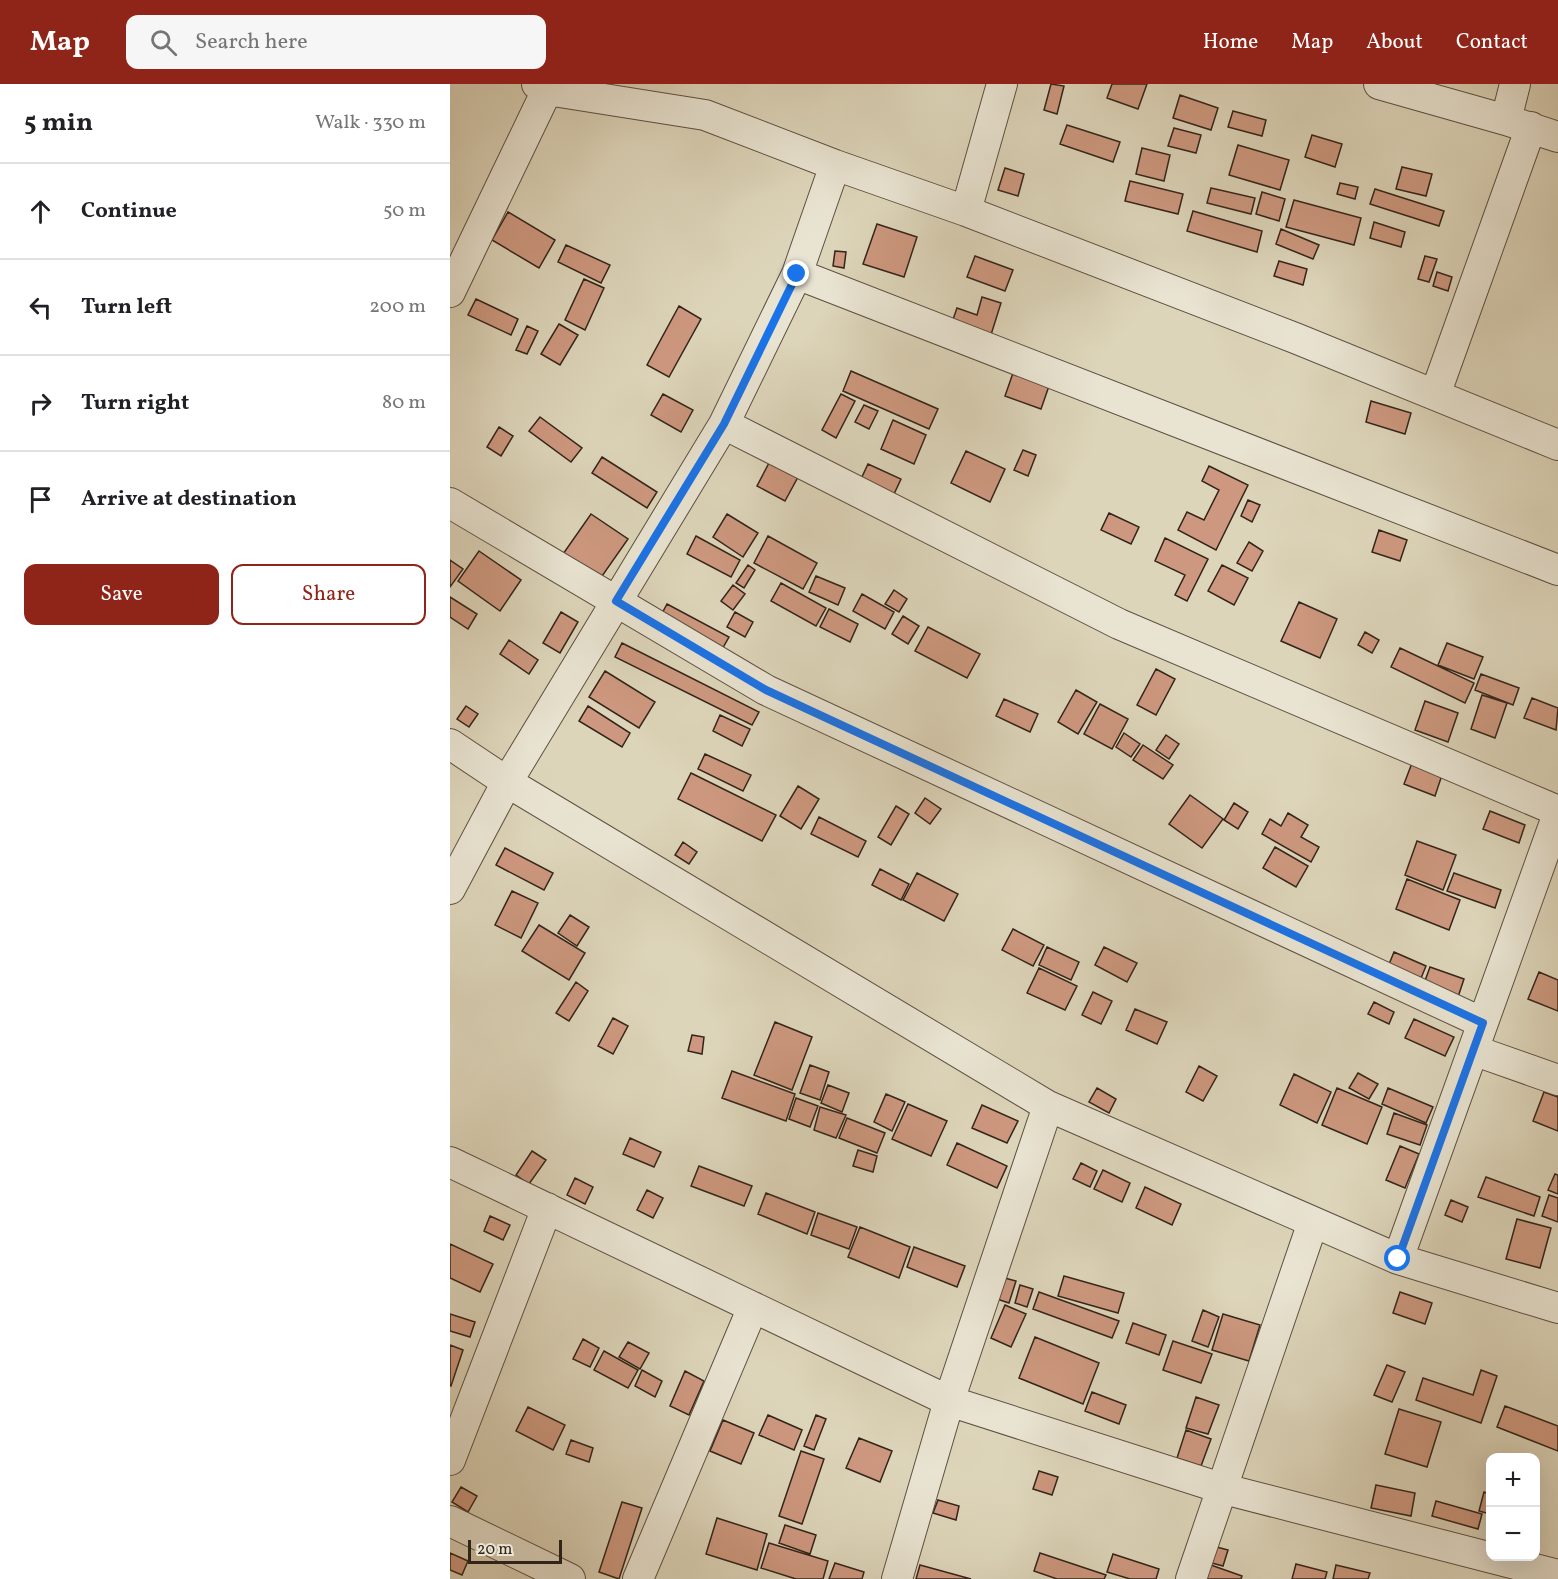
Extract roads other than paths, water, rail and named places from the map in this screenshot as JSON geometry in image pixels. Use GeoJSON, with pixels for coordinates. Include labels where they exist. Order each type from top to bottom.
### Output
{"type":"FeatureCollection","features":[{"type":"Feature","properties":{"kind":"street"},"geometry":{"type":"LineString","coordinates":[[966,211],[1002,84]]}},
{"type":"Feature","properties":{"kind":"street"},"geometry":{"type":"LineString","coordinates":[[1379,84],[1532,128]]}},
{"type":"Feature","properties":{"kind":"street"},"geometry":{"type":"LineString","coordinates":[[1435,395],[1532,128],[1515,84]]}},
{"type":"Feature","properties":{"kind":"street"},"geometry":{"type":"LineString","coordinates":[[452,283],[545,86],[705,115],[835,165],[966,211],[1558,445]]}},
{"type":"Feature","properties":{"kind":"street"},"geometry":{"type":"LineString","coordinates":[[450,889],[507,782],[724,424],[797,274],[835,165]]}},
{"type":"Feature","properties":{"kind":"street"},"geometry":{"type":"LineString","coordinates":[[797,274],[1558,570]]}},
{"type":"Feature","properties":{"kind":"street"},"geometry":{"type":"LineString","coordinates":[[724,424],[1119,624],[1558,812],[1551,853],[1478,1037],[1398,1259]]}},
{"type":"Feature","properties":{"kind":"street"},"geometry":{"type":"LineString","coordinates":[[450,503],[766,690],[1478,1037],[1558,1080]]}},
{"type":"Feature","properties":{"kind":"street"},"geometry":{"type":"LineString","coordinates":[[450,744],[507,782],[1048,1106],[1398,1259],[1558,1308]]}},
{"type":"Feature","properties":{"kind":"street"},"geometry":{"type":"LineString","coordinates":[[897,1579],[949,1401],[1048,1106]]}},
{"type":"Feature","properties":{"kind":"street"},"geometry":{"type":"LineString","coordinates":[[450,1162],[949,1401],[1224,1489],[1558,1575]]}},
{"type":"Feature","properties":{"kind":"street"},"geometry":{"type":"LineString","coordinates":[[450,1460],[547,1208]]}},
{"type":"Feature","properties":{"kind":"street"},"geometry":{"type":"LineString","coordinates":[[1191,1579],[1224,1489],[1312,1222]]}},
{"type":"Feature","properties":{"kind":"street"},"geometry":{"type":"LineString","coordinates":[[638,1579],[753,1307]]}},
{"type":"Feature","properties":{"kind":"street"},"geometry":{"type":"LineString","coordinates":[[450,1521],[570,1579]]}}]}
